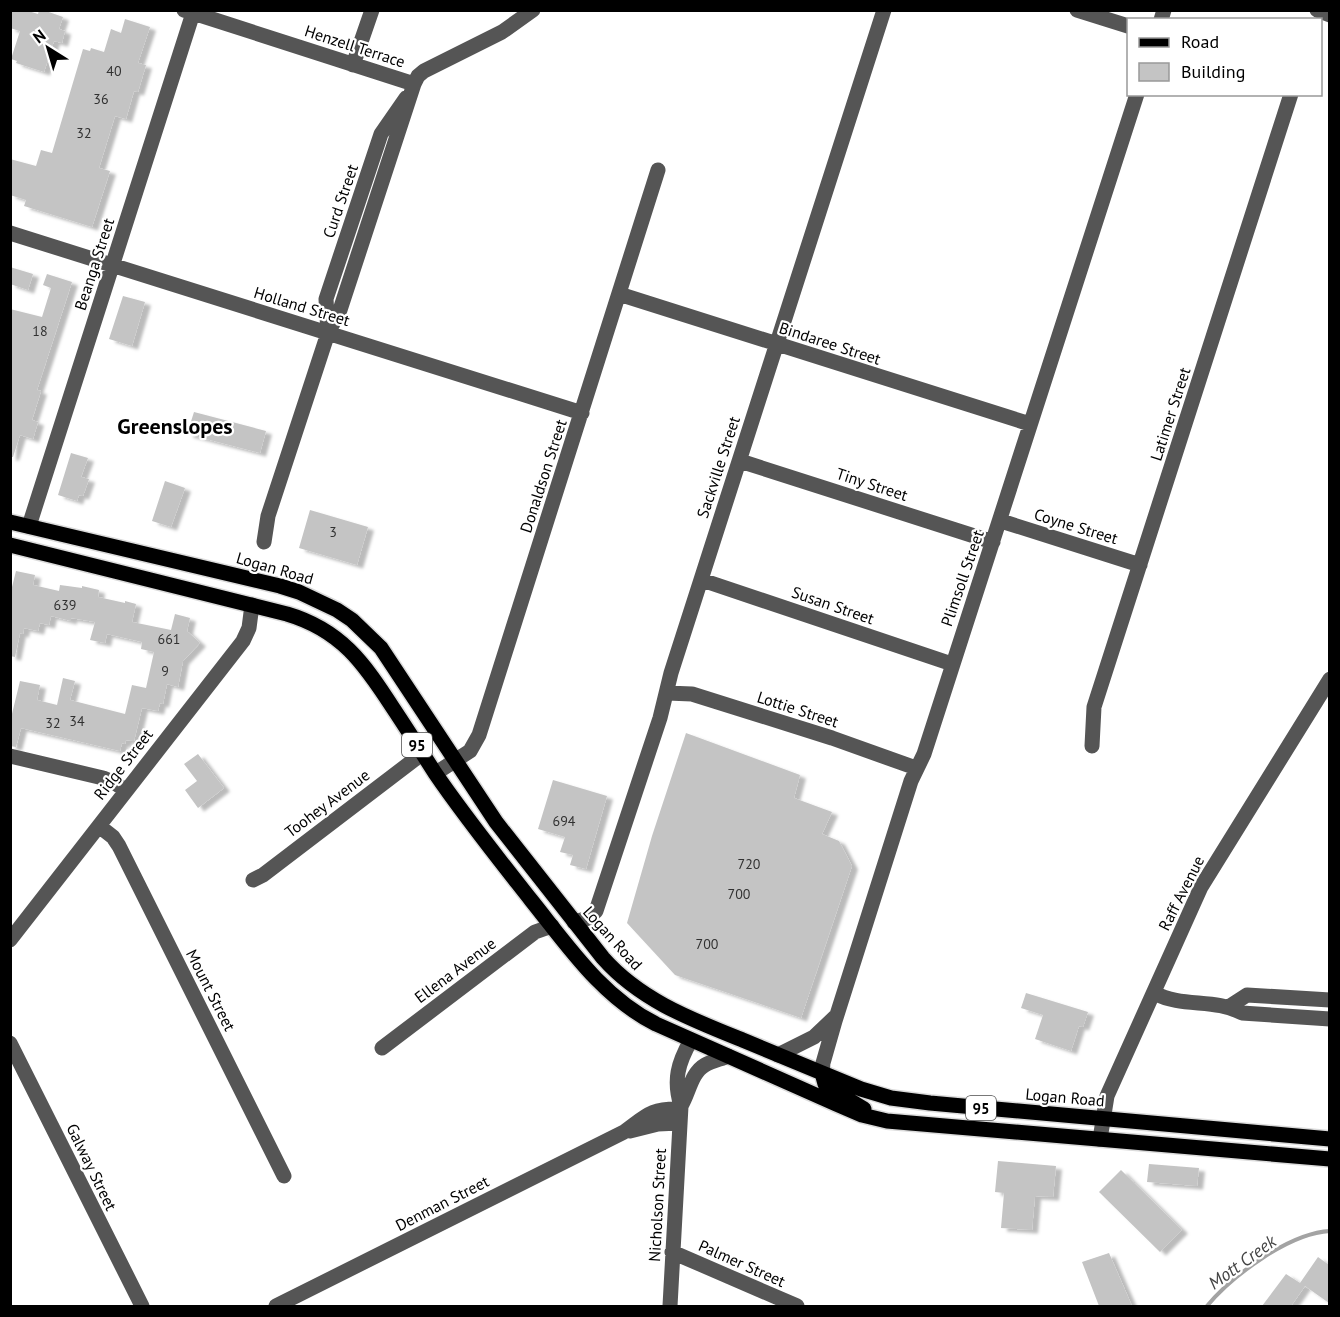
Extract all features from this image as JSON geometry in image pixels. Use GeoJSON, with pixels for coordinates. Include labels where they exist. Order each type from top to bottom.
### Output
{"type":"FeatureCollection","features":[{"type":"Feature","properties":{"kind":"main road","name":"Logan Road"},"geometry":{"type":"LineString","coordinates":[[10,522],[299,591],[352,620],[381,648],[502,830],[574,922],[608,964],[627,982],[661,1004],[874,1094],[908,1101],[1329,1139]]}},
{"type":"Feature","properties":{"kind":"main road","name":"95"},"geometry":{"type":"LineString","coordinates":[[10,545],[252,605],[306,620],[329,632],[346,645],[369,670],[472,824],[552,926],[597,981],[615,999],[645,1019],[843,1107],[876,1119],[940,1127],[1329,1159]]}},
{"type":"Feature","properties":{"kind":"main road"},"geometry":{"type":"LineString","coordinates":[[246,578],[252,605]]}},
{"type":"Feature","properties":{"kind":"main road"},"geometry":{"type":"LineString","coordinates":[[423,753],[441,740]]}},
{"type":"Feature","properties":{"kind":"main road"},"geometry":{"type":"LineString","coordinates":[[552,926],[574,922]]}},
{"type":"Feature","properties":{"kind":"main road","name":"Nicholson Street"},"geometry":{"type":"LineString","coordinates":[[692,1040],[702,1023]]}},
{"type":"Feature","properties":{"kind":"main road"},"geometry":{"type":"LineString","coordinates":[[822,1073],[825,1084],[829,1088],[853,1101],[876,1119]]}},
{"type":"Feature","properties":{"kind":"street"},"geometry":{"type":"LineString","coordinates":[[353,65],[372,10]]}},
{"type":"Feature","properties":{"kind":"street","name":"Henzell Terrace"},"geometry":{"type":"LineString","coordinates":[[188,12],[413,86],[418,76],[426,69],[502,32],[533,10]]}},
{"type":"Feature","properties":{"kind":"street","name":"Sackville Street"},"geometry":{"type":"LineString","coordinates":[[574,922],[589,918],[596,911],[667,693],[670,673],[702,580],[884,10]]}},
{"type":"Feature","properties":{"kind":"street"},"geometry":{"type":"LineString","coordinates":[[1077,10],[1127,26]]}},
{"type":"Feature","properties":{"kind":"street"},"geometry":{"type":"LineString","coordinates":[[1317,11],[1329,15]]}},
{"type":"Feature","properties":{"kind":"street","name":"Beanga Street"},"geometry":{"type":"LineString","coordinates":[[28,526],[113,266],[188,12]]}},
{"type":"Feature","properties":{"kind":"street","name":"Curd Street"},"geometry":{"type":"LineString","coordinates":[[264,542],[268,516],[328,333],[326,299],[381,134],[413,86]]}},
{"type":"Feature","properties":{"kind":"street","name":"Plimsoll Street"},"geometry":{"type":"LineString","coordinates":[[822,1073],[838,1012],[916,768],[924,754],[1001,521],[1030,424],[1136,96]]}},
{"type":"Feature","properties":{"kind":"street","name":"Latimer Street"},"geometry":{"type":"LineString","coordinates":[[1092,746],[1093,710],[1290,96]]}},
{"type":"Feature","properties":{"kind":"street","name":"Donaldson Street"},"geometry":{"type":"LineString","coordinates":[[436,773],[473,749],[479,735],[658,170]]}},
{"type":"Feature","properties":{"kind":"street","name":"Holland Street"},"geometry":{"type":"LineString","coordinates":[[10,233],[582,413]]}},
{"type":"Feature","properties":{"kind":"street","name":"Bindaree Street"},"geometry":{"type":"LineString","coordinates":[[620,294],[1030,424]]}},
{"type":"Feature","properties":{"kind":"street","name":"Tiny Street"},"geometry":{"type":"LineString","coordinates":[[740,460],[993,542]]}},
{"type":"Feature","properties":{"kind":"street","name":"Coyne Street"},"geometry":{"type":"LineString","coordinates":[[1001,521],[1140,565]]}},
{"type":"Feature","properties":{"kind":"street","name":"Susan Street"},"geometry":{"type":"LineString","coordinates":[[702,580],[952,664]]}},
{"type":"Feature","properties":{"kind":"street","name":"Ridge Street"},"geometry":{"type":"LineString","coordinates":[[10,940],[243,641],[249,628],[252,605]]}},
{"type":"Feature","properties":{"kind":"street","name":"Raff Avenue"},"geometry":{"type":"LineString","coordinates":[[1100,1139],[1107,1096],[1201,887],[1329,679]]}},
{"type":"Feature","properties":{"kind":"street","name":"Lottie Street"},"geometry":{"type":"LineString","coordinates":[[667,693],[689,693],[832,738],[916,768]]}},
{"type":"Feature","properties":{"kind":"street","name":"Toohey Avenue"},"geometry":{"type":"LineString","coordinates":[[253,880],[265,874],[423,753]]}},
{"type":"Feature","properties":{"kind":"street"},"geometry":{"type":"LineString","coordinates":[[10,756],[103,778],[116,783],[126,791]]}},
{"type":"Feature","properties":{"kind":"street","name":"Mount Street"},"geometry":{"type":"LineString","coordinates":[[99,826],[113,837],[119,846],[284,1176]]}},
{"type":"Feature","properties":{"kind":"street","name":"Ellena Avenue"},"geometry":{"type":"LineString","coordinates":[[382,1048],[536,932],[552,926]]}},
{"type":"Feature","properties":{"kind":"street"},"geometry":{"type":"LineString","coordinates":[[1154,993],[1167,1000],[1230,1006],[1242,1013],[1329,1019]]}},
{"type":"Feature","properties":{"kind":"street"},"geometry":{"type":"LineString","coordinates":[[1230,1006],[1247,995],[1329,1000]]}},
{"type":"Feature","properties":{"kind":"street"},"geometry":{"type":"LineString","coordinates":[[778,1055],[814,1037],[827,1027],[838,1012]]}},
{"type":"Feature","properties":{"kind":"street","name":"Nicholson Street"},"geometry":{"type":"LineString","coordinates":[[670,1306],[680,1113],[676,1081],[682,1059],[692,1040]]}},
{"type":"Feature","properties":{"kind":"street","name":"Galway Street"},"geometry":{"type":"LineString","coordinates":[[10,1042],[142,1306]]}},
{"type":"Feature","properties":{"kind":"street","name":"Nicholson Street"},"geometry":{"type":"LineString","coordinates":[[680,1113],[700,1069],[706,1064],[728,1056]]}},
{"type":"Feature","properties":{"kind":"street","name":"Denman Street"},"geometry":{"type":"LineString","coordinates":[[276,1306],[624,1132],[652,1112],[660,1109],[680,1113]]}},
{"type":"Feature","properties":{"kind":"street","name":"Palmer Street"},"geometry":{"type":"LineString","coordinates":[[672,1252],[797,1306]]}},
{"type":"Feature","properties":{"kind":"building"},"geometry":{"type":"Polygon","coordinates":[[[10,10],[25,10],[38,14],[39,10],[43,10],[63,17],[59,29],[65,31],[62,43],[54,41],[44,72],[16,63],[17,61],[11,59],[20,31],[10,28],[10,10]]]}},
{"type":"Feature","properties":{"kind":"building"},"geometry":{"type":"Polygon","coordinates":[[[125,19],[150,27],[138,63],[146,65],[138,92],[134,91],[126,119],[115,116],[99,168],[110,171],[92,227],[24,206],[26,200],[10,195],[10,159],[36,166],[41,150],[52,153],[83,49],[90,51],[91,48],[104,52],[111,29],[121,33],[125,19]]]}},
{"type":"Feature","properties":{"kind":"building"},"geometry":{"type":"Polygon","coordinates":[[[10,267],[33,274],[28,290],[10,284],[10,267]]]}},
{"type":"Feature","properties":{"kind":"building"},"geometry":{"type":"Polygon","coordinates":[[[47,274],[72,282],[37,390],[41,391],[32,420],[38,422],[33,439],[20,435],[13,457],[10,457],[10,309],[42,317],[51,288],[43,285],[47,274]]]}},
{"type":"Feature","properties":{"kind":"building"},"geometry":{"type":"Polygon","coordinates":[[[123,296],[145,302],[132,346],[109,339],[123,296]]]}},
{"type":"Feature","properties":{"kind":"building"},"geometry":{"type":"Polygon","coordinates":[[[194,412],[266,431],[260,453],[187,434],[194,412]]]}},
{"type":"Feature","properties":{"kind":"building"},"geometry":{"type":"Polygon","coordinates":[[[71,453],[88,458],[81,477],[89,479],[83,496],[79,495],[77,501],[58,495],[71,453]]]}},
{"type":"Feature","properties":{"kind":"building"},"geometry":{"type":"Polygon","coordinates":[[[165,481],[185,488],[171,527],[152,521],[165,481]]]}},
{"type":"Feature","properties":{"kind":"building"},"geometry":{"type":"Polygon","coordinates":[[[310,510],[368,527],[357,565],[299,548],[310,510]]]}},
{"type":"Feature","properties":{"kind":"building"},"geometry":{"type":"Polygon","coordinates":[[[16,571],[35,575],[33,585],[59,591],[60,585],[82,588],[82,586],[99,590],[98,597],[136,604],[132,622],[171,630],[175,614],[190,618],[187,631],[200,643],[183,661],[178,687],[167,684],[163,704],[160,703],[158,711],[142,708],[134,741],[126,740],[125,744],[122,743],[120,751],[21,728],[16,747],[10,746],[10,722],[20,681],[40,685],[37,700],[57,705],[63,678],[75,681],[70,700],[125,714],[132,685],[146,688],[154,652],[141,649],[142,642],[107,634],[105,643],[90,640],[95,622],[71,618],[71,621],[51,616],[49,625],[40,623],[38,631],[24,628],[23,634],[20,633],[15,657],[10,656],[10,595],[16,571]]]}},
{"type":"Feature","properties":{"kind":"building"},"geometry":{"type":"Polygon","coordinates":[[[686,733],[800,775],[794,798],[832,812],[822,834],[839,841],[852,866],[801,1018],[675,975],[627,923],[652,836],[686,733]]]}},
{"type":"Feature","properties":{"kind":"building"},"geometry":{"type":"Polygon","coordinates":[[[198,754],[224,788],[198,808],[185,790],[197,781],[184,764],[198,754]]]}},
{"type":"Feature","properties":{"kind":"building"},"geometry":{"type":"Polygon","coordinates":[[[553,780],[607,796],[586,869],[570,865],[573,855],[560,852],[565,837],[538,829],[553,780]]]}},
{"type":"Feature","properties":{"kind":"building"},"geometry":{"type":"Polygon","coordinates":[[[1026,993],[1088,1012],[1083,1027],[1079,1026],[1071,1051],[1035,1039],[1043,1015],[1021,1008],[1026,993]]]}},
{"type":"Feature","properties":{"kind":"building"},"geometry":{"type":"Polygon","coordinates":[[[998,1161],[1056,1166],[1053,1197],[1035,1196],[1032,1230],[1001,1228],[1004,1193],[995,1192],[998,1161]]]}},
{"type":"Feature","properties":{"kind":"building"},"geometry":{"type":"Polygon","coordinates":[[[1149,1164],[1199,1168],[1197,1186],[1147,1182],[1149,1164]]]}},
{"type":"Feature","properties":{"kind":"building"},"geometry":{"type":"Polygon","coordinates":[[[1121,1170],[1182,1230],[1160,1252],[1099,1192],[1121,1170]]]}},
{"type":"Feature","properties":{"kind":"building"},"geometry":{"type":"Polygon","coordinates":[[[1109,1253],[1132,1306],[1099,1306],[1082,1262],[1109,1253]]]}},
{"type":"Feature","properties":{"kind":"building"},"geometry":{"type":"Polygon","coordinates":[[[1318,1257],[1329,1265],[1329,1303],[1305,1286],[1291,1306],[1262,1306],[1286,1274],[1300,1283],[1318,1257]]]}},
{"type":"Feature","properties":{"kind":"waterway","name":"Mott Creek"},"geometry":{"type":"LineString","coordinates":[[1207,1306],[1231,1282],[1262,1258],[1297,1239],[1330,1231]]}},
{"type":"Feature","properties":{"kind":"district","name":"Greenslopes"},"geometry":{"type":"Point","coordinates":[175,426]}}]}
